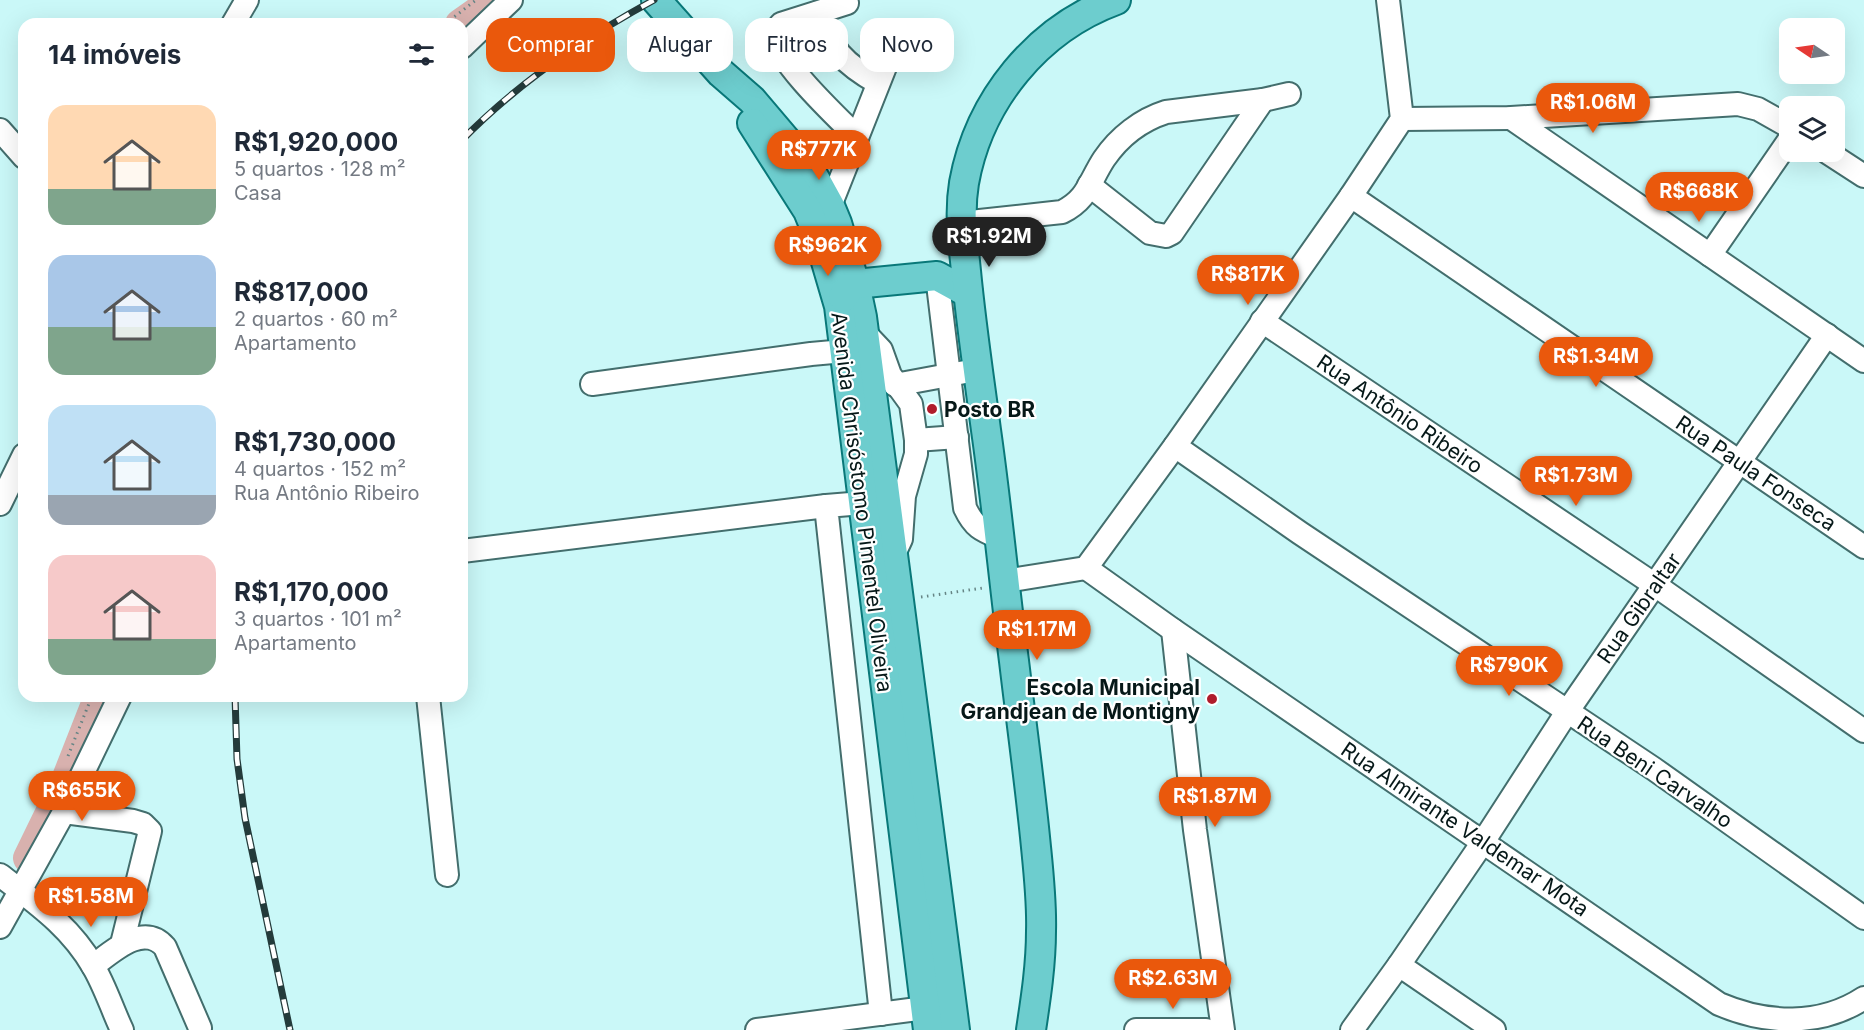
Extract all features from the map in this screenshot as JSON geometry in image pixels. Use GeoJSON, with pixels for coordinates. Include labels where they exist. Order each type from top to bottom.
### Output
{"type":"FeatureCollection","features":[{"type":"Feature","properties":{"kind":"main road"},"geometry":{"type":"LineString","coordinates":[[656,0],[722,73]]}},
{"type":"Feature","properties":{"kind":"main road"},"geometry":{"type":"LineString","coordinates":[[1031,1030],[1041,931],[1040,886],[1029,771],[968,293],[961,205],[971,155],[982,123],[996,98],[1019,67],[1047,39],[1077,18],[1116,0]]}},
{"type":"Feature","properties":{"kind":"main road","name":"Avenida Chrisóstomo Pimentel Oliveira"},"geometry":{"type":"LineString","coordinates":[[722,73],[752,100],[792,146],[808,166],[830,206],[892,556],[955,1030]]}},
{"type":"Feature","properties":{"kind":"main road","name":"Avenida Chrisóstomo Pimentel Oliveira"},"geometry":{"type":"LineString","coordinates":[[722,73],[742,109],[808,211],[847,295]]}},
{"type":"Feature","properties":{"kind":"main road"},"geometry":{"type":"LineString","coordinates":[[847,295],[937,276],[958,258],[963,236]]}},
{"type":"Feature","properties":{"kind":"main road"},"geometry":{"type":"LineString","coordinates":[[937,276],[968,293]]}},
{"type":"Feature","properties":{"kind":"main road","name":"Avenida Chrisóstomo Pimentel Oliveira"},"geometry":{"type":"LineString","coordinates":[[854,341],[863,502],[927,1024]]}},
{"type":"Feature","properties":{"kind":"street"},"geometry":{"type":"LineString","coordinates":[[236,18],[247,0]]}},
{"type":"Feature","properties":{"kind":"street"},"geometry":{"type":"LineString","coordinates":[[468,41],[511,0]]}},
{"type":"Feature","properties":{"kind":"street"},"geometry":{"type":"LineString","coordinates":[[1005,583],[1086,568],[1351,196],[1402,119],[1388,0]]}},
{"type":"Feature","properties":{"kind":"street"},"geometry":{"type":"LineString","coordinates":[[847,3],[781,24],[773,34],[780,51],[803,80],[857,137]]}},
{"type":"Feature","properties":{"kind":"street"},"geometry":{"type":"LineString","coordinates":[[817,13],[827,39],[840,57],[856,71],[878,83]]}},
{"type":"Feature","properties":{"kind":"street"},"geometry":{"type":"LineString","coordinates":[[830,206],[882,72]]}},
{"type":"Feature","properties":{"kind":"street"},"geometry":{"type":"LineString","coordinates":[[963,236],[1062,212],[1075,206],[1104,159],[1135,127],[1152,117],[1166,112],[1263,100],[1289,94]]}},
{"type":"Feature","properties":{"kind":"street"},"geometry":{"type":"LineString","coordinates":[[1089,185],[1150,233],[1166,236],[1172,233],[1263,100]]}},
{"type":"Feature","properties":{"kind":"street"},"geometry":{"type":"LineString","coordinates":[[1402,119],[1511,118],[1738,105],[1758,109],[1779,121]]}},
{"type":"Feature","properties":{"kind":"street"},"geometry":{"type":"LineString","coordinates":[[1511,118],[1864,361]]}},
{"type":"Feature","properties":{"kind":"street"},"geometry":{"type":"LineString","coordinates":[[0,130],[18,150]]}},
{"type":"Feature","properties":{"kind":"street"},"geometry":{"type":"LineString","coordinates":[[1710,255],[1779,155]]}},
{"type":"Feature","properties":{"kind":"street"},"geometry":{"type":"LineString","coordinates":[[1842,162],[1864,176]]}},
{"type":"Feature","properties":{"kind":"street","name":"Rua Paula Fonseca"},"geometry":{"type":"LineString","coordinates":[[1351,196],[1864,547]]}},
{"type":"Feature","properties":{"kind":"street"},"geometry":{"type":"LineString","coordinates":[[937,276],[965,508],[972,523],[983,531],[1000,538]]}},
{"type":"Feature","properties":{"kind":"street","name":"Rua Antônio Ribeiro"},"geometry":{"type":"LineString","coordinates":[[1262,321],[1655,585],[1864,731]]}},
{"type":"Feature","properties":{"kind":"street","name":"Rua Gibraltar"},"geometry":{"type":"LineString","coordinates":[[1352,1030],[1399,965],[1483,842],[1567,712],[1827,335]]}},
{"type":"Feature","properties":{"kind":"street"},"geometry":{"type":"LineString","coordinates":[[592,384],[799,355],[854,341],[880,350],[895,385],[911,404],[916,440],[916,454],[904,496],[901,539],[892,556]]}},
{"type":"Feature","properties":{"kind":"street"},"geometry":{"type":"LineString","coordinates":[[895,385],[978,370]]}},
{"type":"Feature","properties":{"kind":"street"},"geometry":{"type":"LineString","coordinates":[[916,440],[957,437]]}},
{"type":"Feature","properties":{"kind":"street","name":"Rua Beni Carvalho"},"geometry":{"type":"LineString","coordinates":[[1175,446],[1310,540],[1654,769],[1864,918]]}},
{"type":"Feature","properties":{"kind":"street"},"geometry":{"type":"LineString","coordinates":[[960,464],[991,460]]}},
{"type":"Feature","properties":{"kind":"street"},"geometry":{"type":"LineString","coordinates":[[0,504],[18,466]]}},
{"type":"Feature","properties":{"kind":"street"},"geometry":{"type":"LineString","coordinates":[[468,550],[863,502]]}},
{"type":"Feature","properties":{"kind":"street"},"geometry":{"type":"LineString","coordinates":[[826,506],[881,1014]]}},
{"type":"Feature","properties":{"kind":"street","name":"Rua Almirante Valdemar Mota"},"geometry":{"type":"LineString","coordinates":[[1086,568],[1719,1004],[1742,1014],[1791,1020],[1835,1012],[1864,998]]}},
{"type":"Feature","properties":{"kind":"street"},"geometry":{"type":"LineString","coordinates":[[1173,630],[1195,830],[1223,1030]]}},
{"type":"Feature","properties":{"kind":"street"},"geometry":{"type":"LineString","coordinates":[[0,927],[64,812],[117,702]]}},
{"type":"Feature","properties":{"kind":"street"},"geometry":{"type":"LineString","coordinates":[[429,702],[447,875]]}},
{"type":"Feature","properties":{"kind":"street"},"geometry":{"type":"LineString","coordinates":[[64,812],[133,821],[143,824],[150,831],[122,944]]}},
{"type":"Feature","properties":{"kind":"street"},"geometry":{"type":"LineString","coordinates":[[0,875],[59,922],[93,966],[122,1030]]}},
{"type":"Feature","properties":{"kind":"street"},"geometry":{"type":"LineString","coordinates":[[93,966],[122,944],[146,938],[160,942],[170,957],[200,1028]]}},
{"type":"Feature","properties":{"kind":"street"},"geometry":{"type":"LineString","coordinates":[[1399,965],[1494,1030]]}},
{"type":"Feature","properties":{"kind":"street"},"geometry":{"type":"LineString","coordinates":[[758,1030],[881,1014],[927,1024]]}},
{"type":"Feature","properties":{"kind":"street"},"geometry":{"type":"LineString","coordinates":[[1136,1030],[1206,1030]]}},
{"type":"Feature","properties":{"kind":"path"},"geometry":{"type":"LineString","coordinates":[[453,18],[476,0]]}},
{"type":"Feature","properties":{"kind":"path"},"geometry":{"type":"LineString","coordinates":[[898,600],[1005,583]]}},
{"type":"Feature","properties":{"kind":"path"},"geometry":{"type":"LineString","coordinates":[[65,764],[90,702]]}},
{"type":"Feature","properties":{"kind":"waterway"},"geometry":{"type":"LineString","coordinates":[[468,18],[490,0]]}},
{"type":"Feature","properties":{"kind":"waterway"},"geometry":{"type":"LineString","coordinates":[[28,858],[66,780],[97,702]]}},
{"type":"Feature","properties":{"kind":"railway"},"geometry":{"type":"LineString","coordinates":[[468,134],[506,99],[553,63],[602,30],[654,0]]}},
{"type":"Feature","properties":{"kind":"railway"},"geometry":{"type":"LineString","coordinates":[[235,702],[237,759],[245,818],[290,1030]]}},
{"type":"Feature","properties":{"kind":"place","name":"Posto BR"},"geometry":{"type":"Point","coordinates":[932,409]}},
{"type":"Feature","properties":{"kind":"place","name":"Escola Municipal Grandjean de Montigny"},"geometry":{"type":"Point","coordinates":[1212,699]}}]}
